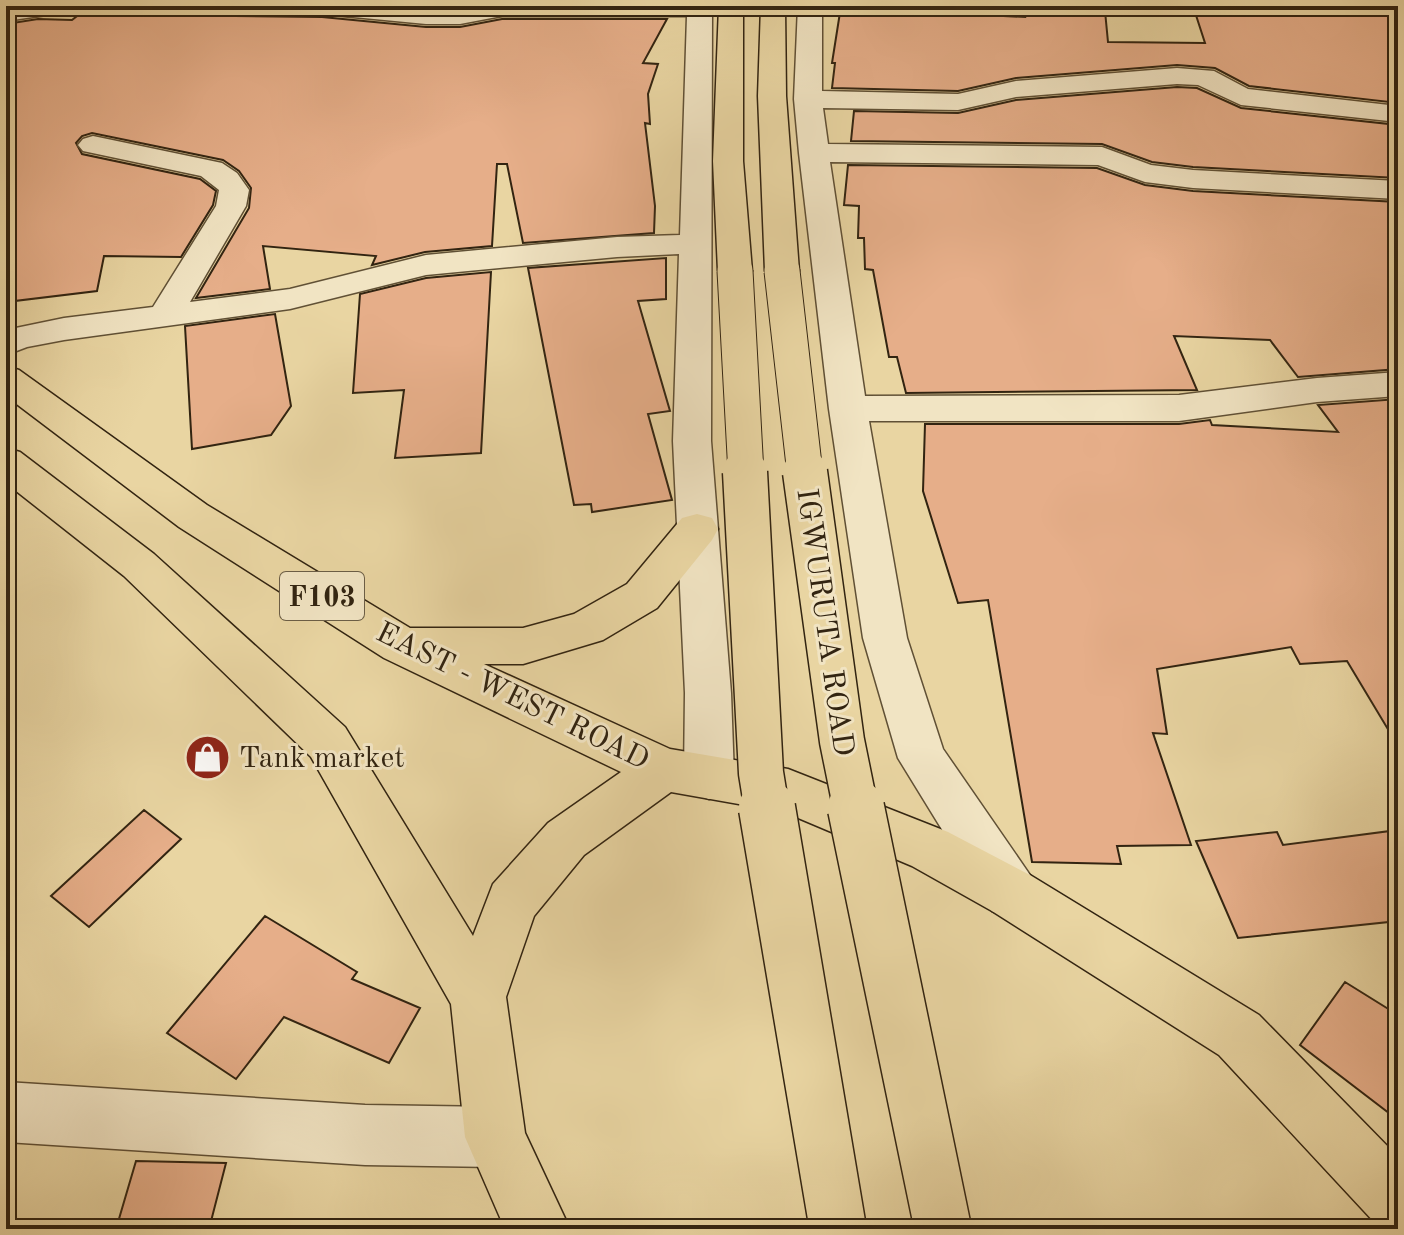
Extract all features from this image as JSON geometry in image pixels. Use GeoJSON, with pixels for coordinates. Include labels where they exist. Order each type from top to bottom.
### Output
{"type":"FeatureCollection","features":[{"type":"Feature","properties":{"kind":"main road","name":"IGWURUTA ROAD"},"geometry":{"type":"LineString","coordinates":[[773,6],[772,96],[782,271],[797,416],[842,741],[943,1229]]}},
{"type":"Feature","properties":{"kind":"main road"},"geometry":{"type":"LineString","coordinates":[[710,7],[728,161],[761,773],[838,1229]]}},
{"type":"Feature","properties":{"kind":"main road","name":"EAST - WEST ROAD"},"geometry":{"type":"LineString","coordinates":[[6,378],[193,516],[400,645],[686,773],[788,791],[930,849],[1011,893],[1239,1035],[1398,1203]]}},
{"type":"Feature","properties":{"kind":"main road"},"geometry":{"type":"LineString","coordinates":[[6,462],[139,565],[328,742],[478,997],[495,1137],[538,1229]]}},
{"type":"Feature","properties":{"kind":"main road"},"geometry":{"type":"LineString","coordinates":[[400,645],[523,646],[587,628],[642,596],[697,529]]}},
{"type":"Feature","properties":{"kind":"main road"},"geometry":{"type":"LineString","coordinates":[[478,997],[512,902],[566,839],[686,773]]}},
{"type":"Feature","properties":{"kind":"street"},"geometry":{"type":"LineString","coordinates":[[6,14],[60,6]]}},
{"type":"Feature","properties":{"kind":"street"},"geometry":{"type":"LineString","coordinates":[[235,6],[322,7],[426,17],[460,17],[493,10],[710,7],[693,244],[692,441],[708,693],[686,773]]}},
{"type":"Feature","properties":{"kind":"street"},"geometry":{"type":"LineString","coordinates":[[810,6],[808,99],[814,153],[848,409],[885,638],[922,758],[1011,893]]}},
{"type":"Feature","properties":{"kind":"street"},"geometry":{"type":"LineString","coordinates":[[808,99],[958,102],[1016,89],[1177,76],[1204,77],[1241,97],[1398,114]]}},
{"type":"Feature","properties":{"kind":"street"},"geometry":{"type":"LineString","coordinates":[[93,145],[211,169],[226,179],[234,190],[231,206],[164,316]]}},
{"type":"Feature","properties":{"kind":"street"},"geometry":{"type":"LineString","coordinates":[[814,153],[1102,156],[1145,173],[1193,179],[1398,190]]}},
{"type":"Feature","properties":{"kind":"street"},"geometry":{"type":"LineString","coordinates":[[6,344],[17,338],[64,329],[290,299],[426,265],[604,248],[693,244]]}},
{"type":"Feature","properties":{"kind":"street"},"geometry":{"type":"LineString","coordinates":[[848,409],[1179,408],[1317,390],[1398,384]]}},
{"type":"Feature","properties":{"kind":"street"},"geometry":{"type":"LineString","coordinates":[[6,1112],[350,1134],[495,1137]]}},
{"type":"Feature","properties":{"kind":"building"},"geometry":{"type":"Polygon","coordinates":[[[90,6],[220,6],[225,14],[235,16],[322,17],[426,27],[460,27],[502,19],[667,19],[643,63],[658,64],[648,94],[650,124],[645,123],[655,206],[654,233],[523,243],[507,164],[497,164],[492,246],[425,252],[372,265],[376,256],[263,246],[270,289],[196,298],[249,208],[251,188],[239,171],[223,160],[92,133],[82,136],[76,143],[82,154],[200,179],[216,191],[213,205],[181,257],[104,256],[97,291],[6,302],[6,24],[38,19],[72,20],[90,6]]]}},
{"type":"Feature","properties":{"kind":"building"},"geometry":{"type":"Polygon","coordinates":[[[841,6],[926,6],[925,12],[1025,17],[1023,11],[1044,11],[1043,7],[1105,11],[1108,42],[1205,43],[1193,6],[1357,7],[1359,12],[1398,15],[1398,103],[1249,86],[1215,68],[1177,65],[1016,78],[958,91],[832,88],[835,63],[832,63],[841,6]]]}},
{"type":"Feature","properties":{"kind":"building"},"geometry":{"type":"Polygon","coordinates":[[[1197,88],[1241,108],[1398,125],[1398,178],[1193,167],[1152,162],[1102,144],[851,141],[854,111],[958,113],[1016,100],[1197,88]]]}},
{"type":"Feature","properties":{"kind":"building"},"geometry":{"type":"Polygon","coordinates":[[[848,165],[1097,168],[1145,185],[1193,191],[1398,202],[1398,369],[1298,377],[1270,340],[1174,336],[1197,390],[906,393],[897,357],[889,357],[873,270],[865,269],[864,238],[858,238],[859,206],[844,205],[848,165]]]}},
{"type":"Feature","properties":{"kind":"building"},"geometry":{"type":"Polygon","coordinates":[[[666,258],[666,299],[638,301],[670,411],[648,414],[672,500],[592,512],[591,504],[574,505],[528,268],[666,258]]]}},
{"type":"Feature","properties":{"kind":"building"},"geometry":{"type":"Polygon","coordinates":[[[491,272],[481,453],[395,458],[404,390],[353,393],[360,294],[426,278],[491,272]]]}},
{"type":"Feature","properties":{"kind":"building"},"geometry":{"type":"Polygon","coordinates":[[[275,314],[291,406],[271,435],[192,449],[185,326],[275,314]]]}},
{"type":"Feature","properties":{"kind":"building"},"geometry":{"type":"Polygon","coordinates":[[[1398,399],[1398,746],[1347,661],[1300,664],[1291,647],[1157,669],[1167,734],[1153,733],[1191,845],[1117,846],[1121,864],[1032,862],[988,600],[958,603],[923,491],[925,424],[1179,424],[1210,420],[1212,425],[1338,432],[1318,405],[1398,399]]]}},
{"type":"Feature","properties":{"kind":"building"},"geometry":{"type":"Polygon","coordinates":[[[144,810],[181,839],[89,927],[51,896],[144,810]]]}},
{"type":"Feature","properties":{"kind":"building"},"geometry":{"type":"Polygon","coordinates":[[[1398,830],[1398,921],[1238,938],[1196,841],[1277,832],[1283,845],[1398,830]]]}},
{"type":"Feature","properties":{"kind":"building"},"geometry":{"type":"Polygon","coordinates":[[[265,916],[357,972],[352,979],[420,1008],[389,1063],[284,1017],[236,1079],[167,1033],[265,916]]]}},
{"type":"Feature","properties":{"kind":"building"},"geometry":{"type":"Polygon","coordinates":[[[1345,982],[1398,1015],[1398,1120],[1300,1045],[1345,982]]]}},
{"type":"Feature","properties":{"kind":"building"},"geometry":{"type":"Polygon","coordinates":[[[136,1161],[226,1163],[209,1229],[116,1229],[136,1161]]]}},
{"type":"Feature","properties":{"kind":"place","name":"Tank market"},"geometry":{"type":"Point","coordinates":[208,757]}}]}
